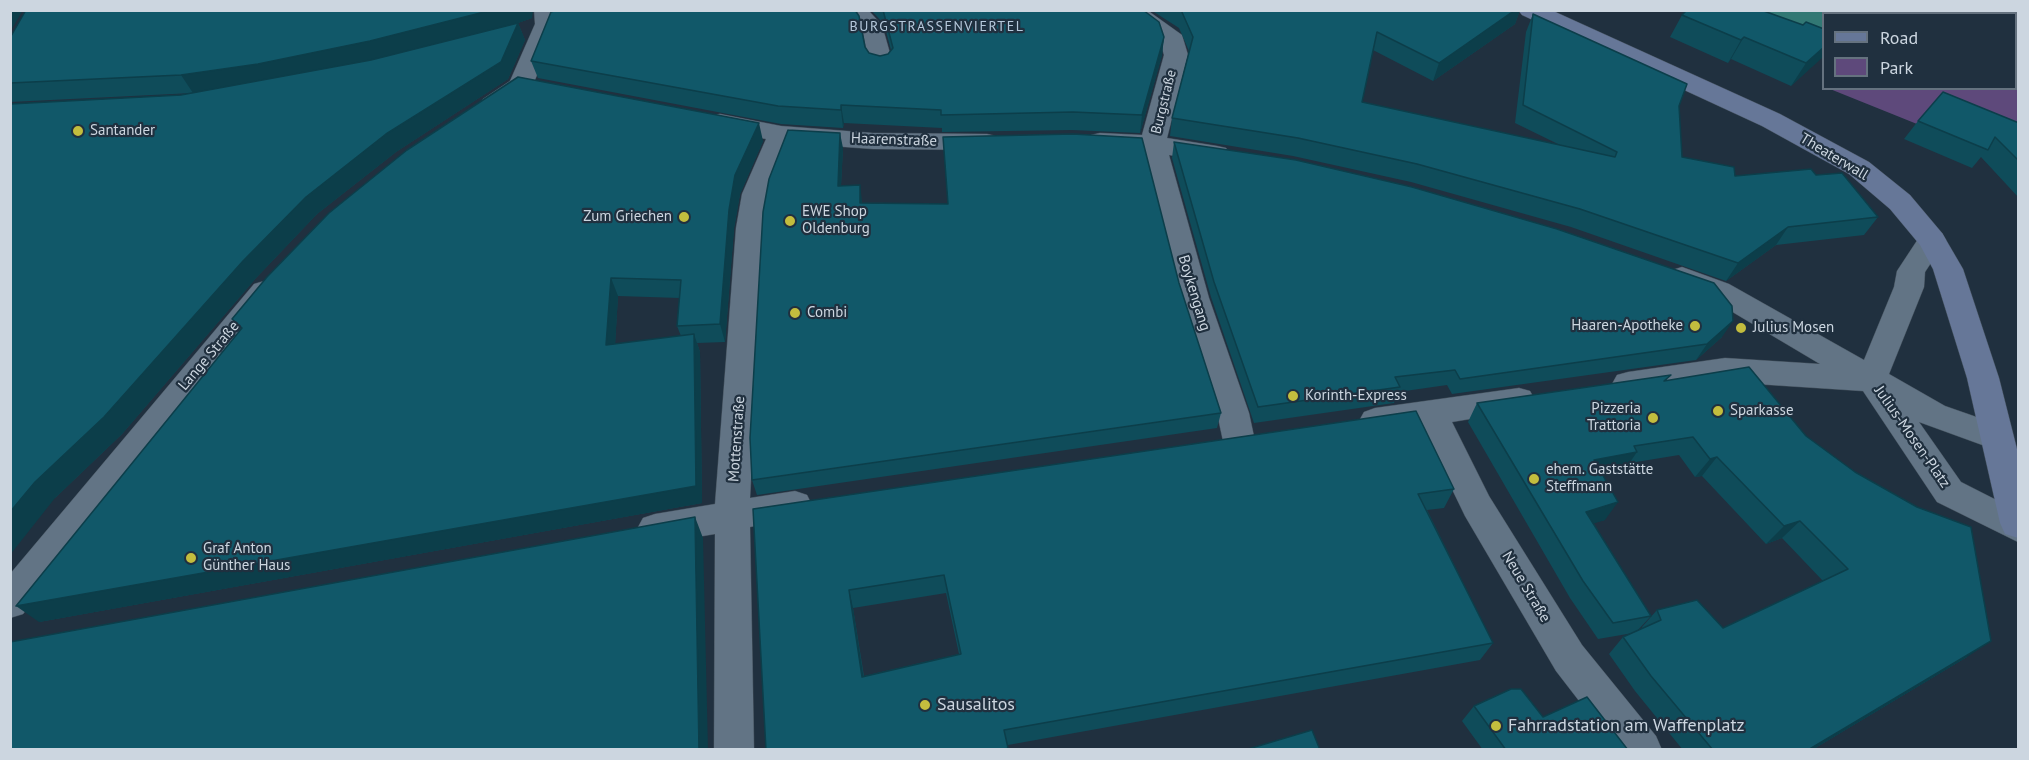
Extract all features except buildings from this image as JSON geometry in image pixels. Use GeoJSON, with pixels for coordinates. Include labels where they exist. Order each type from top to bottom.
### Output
{"type":"FeatureCollection","features":[{"type":"Feature","properties":{"kind":"street"},"geometry":{"type":"LineString","coordinates":[[855,10],[874,30],[881,64]]}},
{"type":"Feature","properties":{"kind":"street","name":"Burgstraße"},"geometry":{"type":"LineString","coordinates":[[1131,10],[1170,35],[1176,55],[1153,144]]}},
{"type":"Feature","properties":{"kind":"street","name":"Theaterwall"},"geometry":{"type":"LineString","coordinates":[[1530,10],[1771,120],[1859,168],[1900,202],[1932,240],[1948,269],[2007,439],[2019,525]]}},
{"type":"Feature","properties":{"kind":"street"},"geometry":{"type":"LineString","coordinates":[[517,33],[546,17],[571,15]]}},
{"type":"Feature","properties":{"kind":"street"},"geometry":{"type":"LineString","coordinates":[[473,116],[522,85],[546,17]]}},
{"type":"Feature","properties":{"kind":"street"},"geometry":{"type":"LineString","coordinates":[[522,85],[552,90]]}},
{"type":"Feature","properties":{"kind":"street","name":"Haarenstraße"},"geometry":{"type":"LineString","coordinates":[[701,118],[781,134],[874,133],[1015,141]]}},
{"type":"Feature","properties":{"kind":"street","name":"Mottenstraße"},"geometry":{"type":"LineString","coordinates":[[734,750],[732,514],[750,228],[760,182],[781,134]]}},
{"type":"Feature","properties":{"kind":"street"},"geometry":{"type":"LineString","coordinates":[[1072,140],[1153,144],[1246,159]]}},
{"type":"Feature","properties":{"kind":"street","name":"Boykengang"},"geometry":{"type":"LineString","coordinates":[[1153,144],[1194,298],[1233,413],[1239,441]]}},
{"type":"Feature","properties":{"kind":"street","name":"Julius-Mosen-Platz"},"geometry":{"type":"LineString","coordinates":[[1871,379],[1910,287],[1911,271],[1932,240]]}},
{"type":"Feature","properties":{"kind":"street","name":"Julius-Mosen-Platz"},"geometry":{"type":"LineString","coordinates":[[1657,269],[1719,291],[1934,415],[2007,439]]}},
{"type":"Feature","properties":{"kind":"street","name":"Lange Straße"},"geometry":{"type":"LineString","coordinates":[[10,602],[150,427],[283,271]]}},
{"type":"Feature","properties":{"kind":"street","name":"Julius-Mosen-Platz"},"geometry":{"type":"LineString","coordinates":[[1596,389],[1725,370],[1871,379]]}},
{"type":"Feature","properties":{"kind":"street","name":"Julius-Mosen-Platz"},"geometry":{"type":"LineString","coordinates":[[1871,379],[1949,492],[2019,525]]}},
{"type":"Feature","properties":{"kind":"street"},"geometry":{"type":"LineString","coordinates":[[1340,426],[1548,396]]}},
{"type":"Feature","properties":{"kind":"street","name":"Neue Straße"},"geometry":{"type":"LineString","coordinates":[[1431,412],[1477,506],[1569,658],[1642,750]]}},
{"type":"Feature","properties":{"kind":"street"},"geometry":{"type":"LineString","coordinates":[[1203,446],[1273,436]]}},
{"type":"Feature","properties":{"kind":"street"},"geometry":{"type":"LineString","coordinates":[[626,534],[732,514],[826,501]]}},
{"type":"Feature","properties":{"kind":"green space"},"geometry":{"type":"Polygon","coordinates":[[[1822,11],[2018,11],[2018,66],[2017,12],[1822,11]]]}},
{"type":"Feature","properties":{"kind":"green space"},"geometry":{"type":"Polygon","coordinates":[[[2018,84],[2018,151],[1917,124],[1832,90],[2017,90],[2018,84]]]}},
{"type":"Feature","properties":{"kind":"shaded area"},"geometry":{"type":"Polygon","coordinates":[[[1822,10],[1829,12],[1822,12],[1822,34],[1734,11],[1822,10]]]}},
{"type":"Feature","properties":{"kind":"place","name":"Santander"},"geometry":{"type":"Point","coordinates":[78,131]}},
{"type":"Feature","properties":{"kind":"place","name":"Zum Griechen"},"geometry":{"type":"Point","coordinates":[684,217]}},
{"type":"Feature","properties":{"kind":"place","name":"EWE Shop Oldenburg"},"geometry":{"type":"Point","coordinates":[790,221]}},
{"type":"Feature","properties":{"kind":"place","name":"Combi"},"geometry":{"type":"Point","coordinates":[795,313]}},
{"type":"Feature","properties":{"kind":"place","name":"Haaren-Apotheke"},"geometry":{"type":"Point","coordinates":[1695,326]}},
{"type":"Feature","properties":{"kind":"place","name":"Julius Mosen"},"geometry":{"type":"Point","coordinates":[1741,328]}},
{"type":"Feature","properties":{"kind":"place","name":"Korinth-Express"},"geometry":{"type":"Point","coordinates":[1293,396]}},
{"type":"Feature","properties":{"kind":"place","name":"Sparkasse"},"geometry":{"type":"Point","coordinates":[1718,411]}},
{"type":"Feature","properties":{"kind":"place","name":"Pizzeria Trattoria"},"geometry":{"type":"Point","coordinates":[1653,418]}},
{"type":"Feature","properties":{"kind":"place","name":"ehem. Gaststätte Steffmann"},"geometry":{"type":"Point","coordinates":[1534,479]}},
{"type":"Feature","properties":{"kind":"place","name":"Graf Anton Günther Haus"},"geometry":{"type":"Point","coordinates":[191,558]}},
{"type":"Feature","properties":{"kind":"place","name":"Sausalitos"},"geometry":{"type":"Point","coordinates":[925,705]}},
{"type":"Feature","properties":{"kind":"place","name":"Fahrradstation am Waffenplatz"},"geometry":{"type":"Point","coordinates":[1496,726]}},
{"type":"Feature","properties":{"kind":"district","name":"BURGSTRASSENVIERTEL"},"geometry":{"type":"Point","coordinates":[937,27]}}]}
